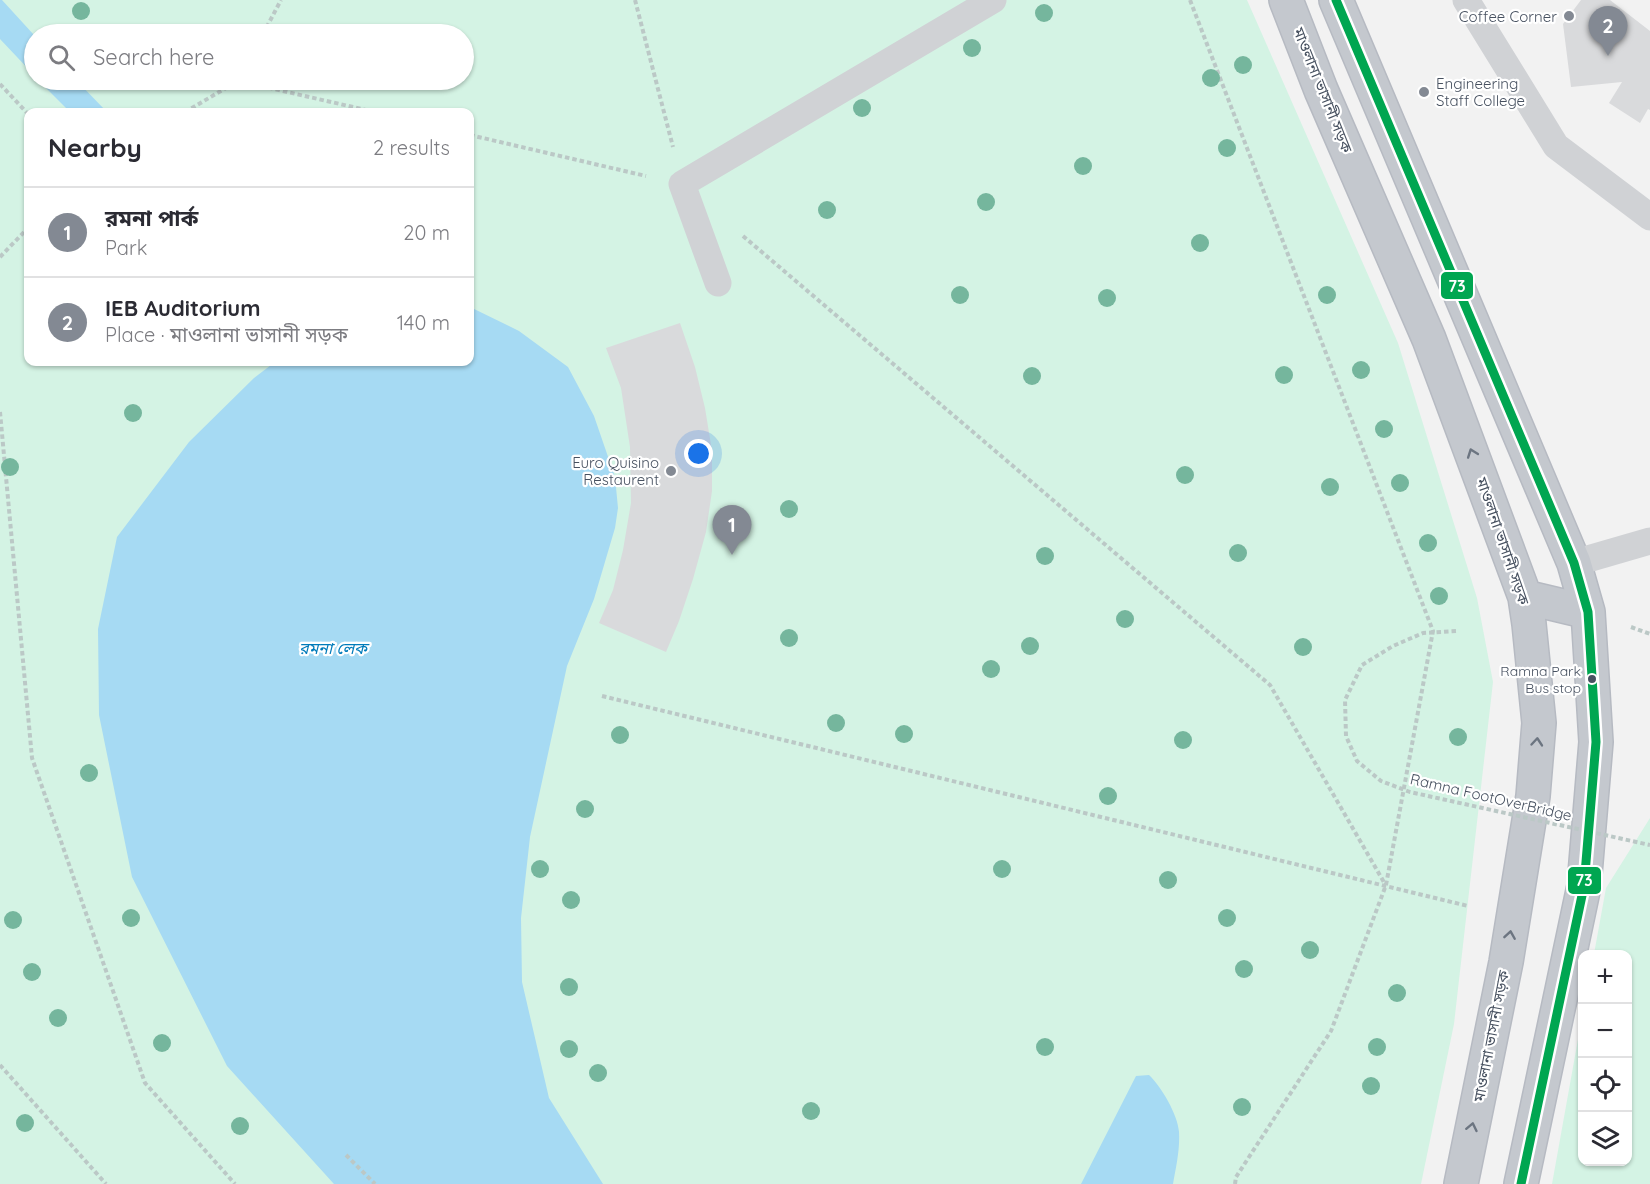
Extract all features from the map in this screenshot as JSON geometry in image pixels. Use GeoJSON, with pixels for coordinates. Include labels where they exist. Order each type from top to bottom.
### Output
{"type":"FeatureCollection","features":[{"type":"Feature","properties":{"kind":"highway","name":"মাওলানা ভাসানী সড়ক"},"geometry":{"type":"LineString","coordinates":[[1287,0],[1321,90],[1429,339],[1525,597],[1530,624],[1539,723],[1533,796],[1506,962],[1461,1184]]}},
{"type":"Feature","properties":{"kind":"highway"},"geometry":{"type":"LineString","coordinates":[[1336,0],[1574,562],[1588,612],[1596,742],[1584,886],[1521,1184]]}},
{"type":"Feature","properties":{"kind":"highway"},"geometry":{"type":"LineString","coordinates":[[1525,597],[1588,612]]}},
{"type":"Feature","properties":{"kind":"lane"},"geometry":{"type":"LineString","coordinates":[[718,283],[682,184],[993,0]]}},
{"type":"Feature","properties":{"kind":"lane"},"geometry":{"type":"LineString","coordinates":[[1466,0],[1556,146],[1650,217]]}},
{"type":"Feature","properties":{"kind":"lane"},"geometry":{"type":"LineString","coordinates":[[1574,562],[1650,541]]}},
{"type":"Feature","properties":{"kind":"path"},"geometry":{"type":"LineString","coordinates":[[268,24],[281,0]]}},
{"type":"Feature","properties":{"kind":"path"},"geometry":{"type":"LineString","coordinates":[[474,136],[682,184],[635,0]]}},
{"type":"Feature","properties":{"kind":"path"},"geometry":{"type":"LineString","coordinates":[[1190,0],[1433,632],[1386,885],[1330,1031],[1236,1177],[1235,1184]]}},
{"type":"Feature","properties":{"kind":"path"},"geometry":{"type":"LineString","coordinates":[[0,84],[24,110]]}},
{"type":"Feature","properties":{"kind":"path"},"geometry":{"type":"LineString","coordinates":[[192,108],[222,90]]}},
{"type":"Feature","properties":{"kind":"path"},"geometry":{"type":"LineString","coordinates":[[282,90],[358,108]]}},
{"type":"Feature","properties":{"kind":"path"},"geometry":{"type":"LineString","coordinates":[[736,230],[1270,685],[1386,885]]}},
{"type":"Feature","properties":{"kind":"path"},"geometry":{"type":"LineString","coordinates":[[0,257],[24,232]]}},
{"type":"Feature","properties":{"kind":"path"},"geometry":{"type":"LineString","coordinates":[[0,412],[32,758],[145,1083],[235,1184]]}},
{"type":"Feature","properties":{"kind":"path","name":"Ramna FootOverBridge"},"geometry":{"type":"LineString","coordinates":[[1456,631],[1423,633],[1393,646],[1362,666],[1345,700],[1346,736],[1357,761],[1381,781],[1410,792],[1650,845]]}},
{"type":"Feature","properties":{"kind":"path"},"geometry":{"type":"LineString","coordinates":[[602,696],[1468,906]]}},
{"type":"Feature","properties":{"kind":"path"},"geometry":{"type":"LineString","coordinates":[[0,1065],[106,1184]]}},
{"type":"Feature","properties":{"kind":"path"},"geometry":{"type":"LineString","coordinates":[[346,1155],[375,1184]]}},
{"type":"Feature","properties":{"kind":"green space"},"geometry":{"type":"Polygon","coordinates":[[[0,0],[1247,0],[1398,343],[1477,598],[1493,682],[1454,1024],[1421,1184],[0,1184],[0,0]]]}},
{"type":"Feature","properties":{"kind":"green space"},"geometry":{"type":"Polygon","coordinates":[[[1650,818],[1650,1184],[1552,1184],[1578,1039],[1578,1166],[1632,1166],[1632,950],[1595,950],[1606,888],[1650,818]]]}},
{"type":"Feature","properties":{"kind":"water"},"geometry":{"type":"Polygon","coordinates":[[[0,0],[2,0],[24,24],[24,64],[0,39],[0,0]]]}},
{"type":"Feature","properties":{"kind":"water"},"geometry":{"type":"Polygon","coordinates":[[[48,90],[86,90],[103,108],[66,108],[48,90]]]}},
{"type":"Feature","properties":{"kind":"water","name":"রমনা লেক"},"geometry":{"type":"Polygon","coordinates":[[[474,309],[519,331],[568,367],[594,416],[615,477],[618,508],[615,528],[594,599],[567,666],[530,837],[521,918],[522,982],[549,1098],[603,1184],[334,1184],[227,1066],[132,877],[99,715],[98,629],[117,537],[189,442],[254,378],[270,366],[474,366],[474,309]]]}},
{"type":"Feature","properties":{"kind":"water"},"geometry":{"type":"Polygon","coordinates":[[[1149,1075],[1168,1101],[1178,1125],[1178,1158],[1173,1184],[1081,1184],[1136,1076],[1149,1075]]]}},
{"type":"Feature","properties":{"kind":"building"},"geometry":{"type":"Polygon","coordinates":[[[1581,0],[1610,0],[1650,31],[1650,110],[1648,109],[1640,123],[1609,103],[1622,82],[1571,87],[1563,24],[1581,0]]]}},
{"type":"Feature","properties":{"kind":"building","name":"Euro Quisino Restaurent"},"geometry":{"type":"Polygon","coordinates":[[[680,323],[695,367],[705,408],[712,451],[712,491],[706,532],[693,579],[666,652],[599,623],[613,590],[631,503],[630,447],[621,388],[606,348],[680,323]]]}},
{"type":"Feature","properties":{"kind":"transit line","name":"73"},"geometry":{"type":"LineString","coordinates":[[1336,0],[1574,563],[1588,612],[1596,742],[1584,886],[1521,1184]]}},
{"type":"Feature","properties":{"kind":"place","name":"Coffee Corner"},"geometry":{"type":"Point","coordinates":[1569,16]}},
{"type":"Feature","properties":{"kind":"place","name":"IEB Auditorium"},"geometry":{"type":"Point","coordinates":[1608,56]}},
{"type":"Feature","properties":{"kind":"place","name":"Engineering Staff College"},"geometry":{"type":"Point","coordinates":[1424,92]}},
{"type":"Feature","properties":{"kind":"place","name":"Euro Quisino Restaurent"},"geometry":{"type":"Point","coordinates":[671,471]}},
{"type":"Feature","properties":{"kind":"place","name":"রমনা পার্ক"},"geometry":{"type":"Point","coordinates":[732,555]}},
{"type":"Feature","properties":{"kind":"place","name":"Ramna Park Bus stop"},"geometry":{"type":"Point","coordinates":[1592,679]}}]}
